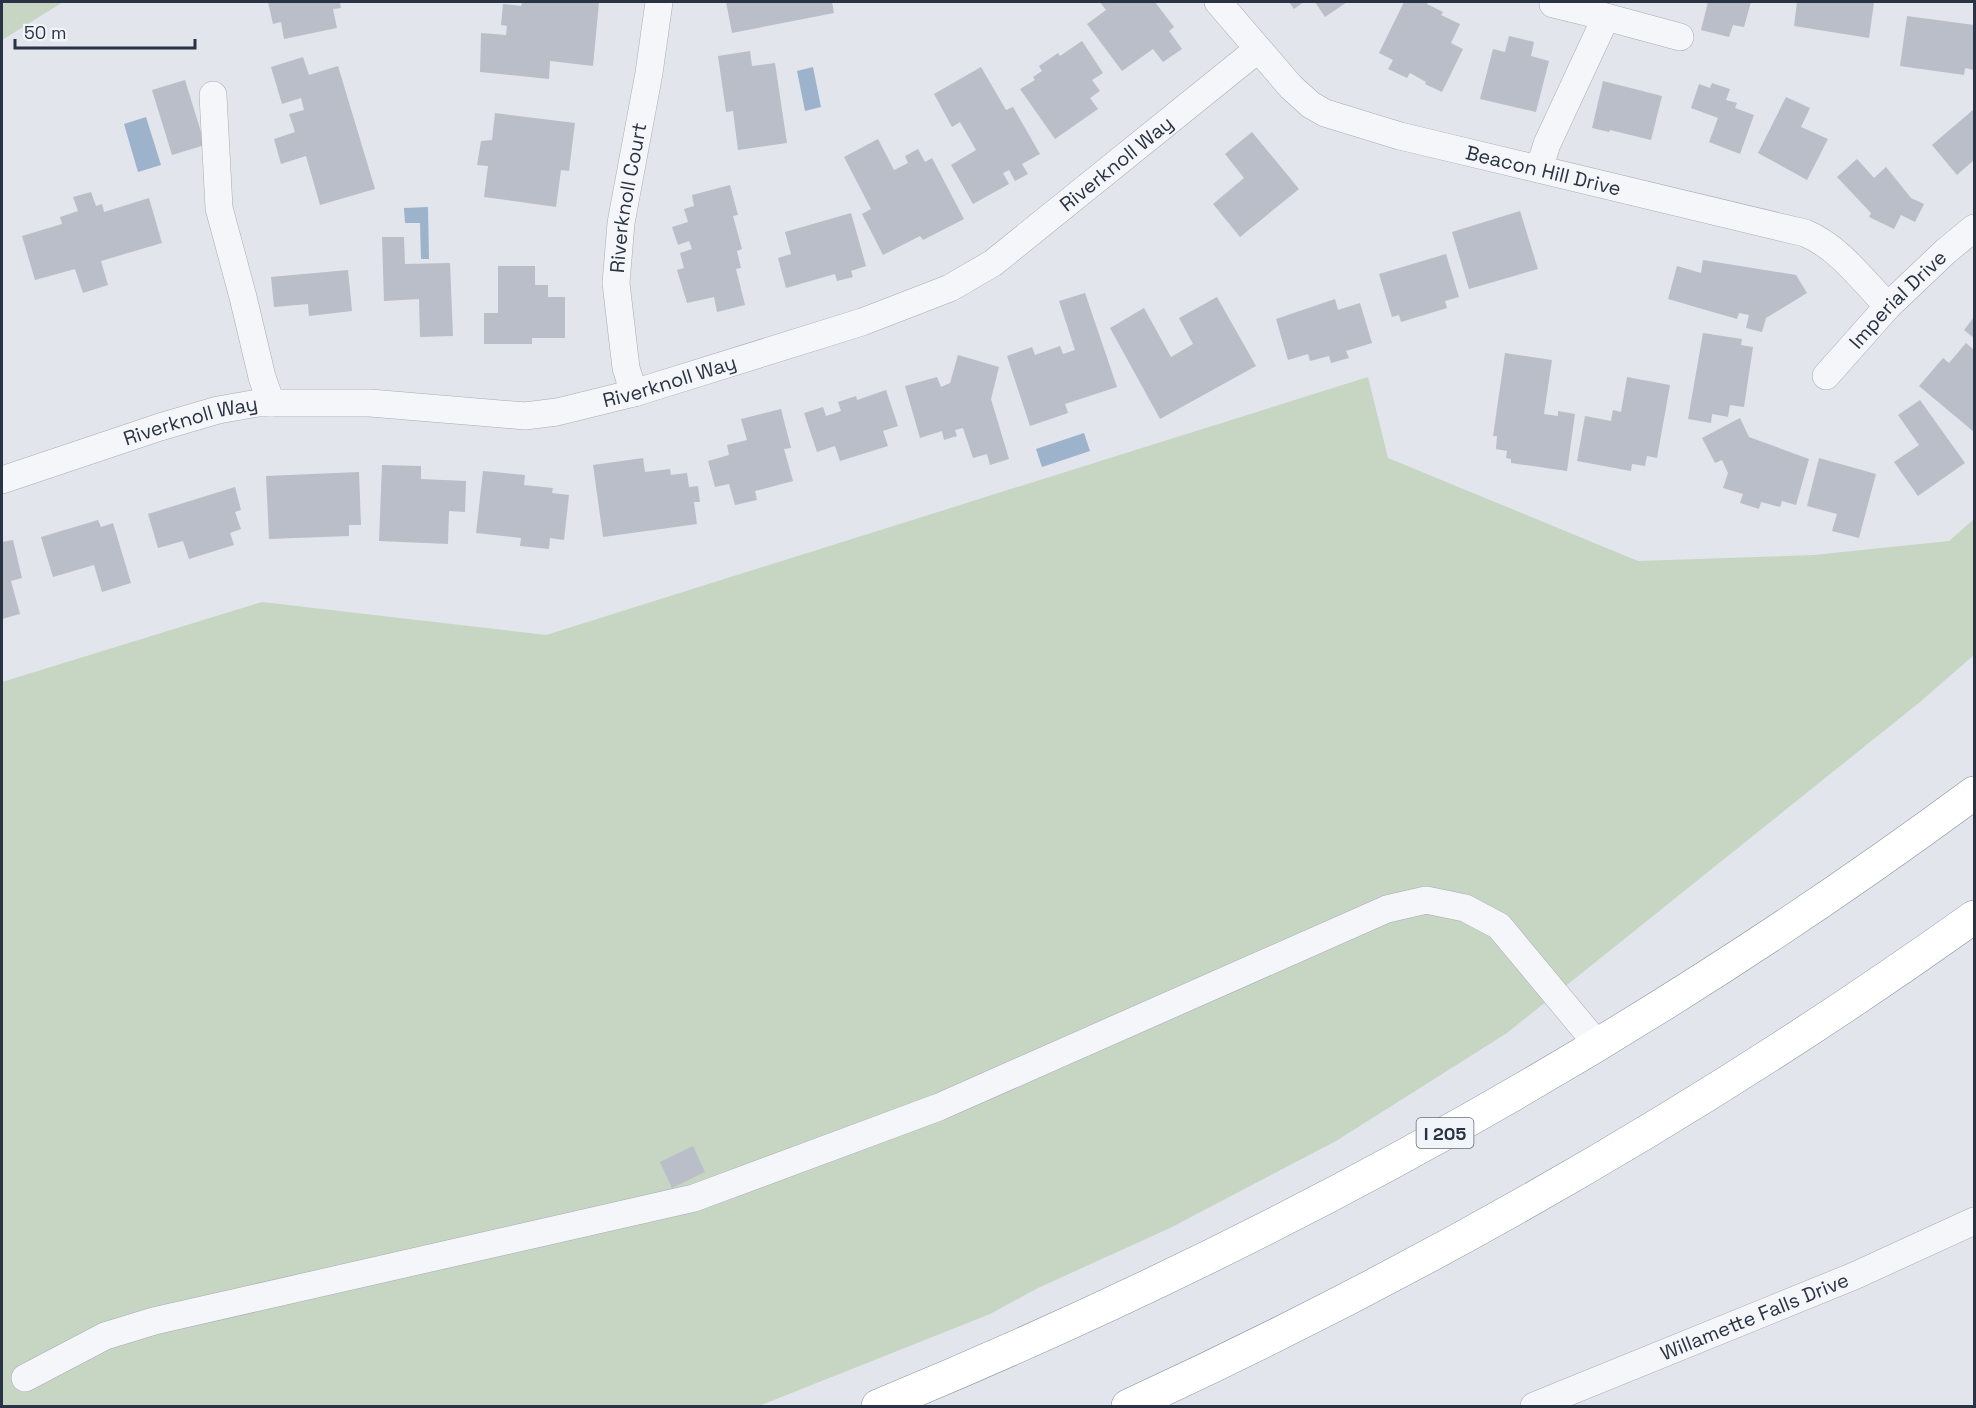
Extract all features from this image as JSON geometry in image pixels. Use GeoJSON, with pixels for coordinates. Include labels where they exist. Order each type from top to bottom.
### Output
{"type":"FeatureCollection","features":[{"type":"Feature","properties":{"kind":"highway","name":"I 205"},"geometry":{"type":"LineString","coordinates":[[878,1407],[963,1372],[1176,1274],[1348,1186],[1484,1111],[1598,1045],[1802,916],[1974,793]]}},
{"type":"Feature","properties":{"kind":"highway"},"geometry":{"type":"LineString","coordinates":[[1128,1407],[1367,1288],[1516,1208],[1674,1114],[1842,1009],[1974,917]]}},
{"type":"Feature","properties":{"kind":"street","name":"Riverknoll Court"},"geometry":{"type":"LineString","coordinates":[[634,393],[626,368],[616,283],[621,223],[649,73],[659,2]]}},
{"type":"Feature","properties":{"kind":"street","name":"Beacon Hill Drive"},"geometry":{"type":"LineString","coordinates":[[1218,2],[1291,87],[1311,105],[1325,113],[1400,136],[1805,233],[1818,238],[1834,251],[1888,306]]}},
{"type":"Feature","properties":{"kind":"street"},"geometry":{"type":"LineString","coordinates":[[1553,4],[1680,37]]}},
{"type":"Feature","properties":{"kind":"street"},"geometry":{"type":"LineString","coordinates":[[1539,169],[1547,144],[1606,17]]}},
{"type":"Feature","properties":{"kind":"street","name":"Riverknoll Way"},"geometry":{"type":"LineString","coordinates":[[2,480],[160,427],[218,410],[258,403],[370,403],[525,416],[557,412],[634,393],[862,322],[950,288],[1002,256],[1257,50]]}},
{"type":"Feature","properties":{"kind":"street"},"geometry":{"type":"LineString","coordinates":[[213,95],[219,208],[262,377],[271,403]]}},
{"type":"Feature","properties":{"kind":"street","name":"Imperial Drive"},"geometry":{"type":"LineString","coordinates":[[1826,376],[1888,306],[1974,228]]}},
{"type":"Feature","properties":{"kind":"street"},"geometry":{"type":"LineString","coordinates":[[25,1378],[105,1336],[154,1321],[694,1198],[939,1107],[1387,909],[1426,900],[1465,908],[1499,926],[1598,1045]]}},
{"type":"Feature","properties":{"kind":"street","name":"Willamette Falls Drive"},"geometry":{"type":"LineString","coordinates":[[1534,1407],[1854,1276],[1974,1221]]}},
{"type":"Feature","properties":{"kind":"green space"},"geometry":{"type":"Polygon","coordinates":[[[2,2],[63,2],[2,40],[2,2]]]}},
{"type":"Feature","properties":{"kind":"green space"},"geometry":{"type":"Polygon","coordinates":[[[1368,377],[1388,458],[1638,561],[1814,555],[1949,541],[1974,519],[1974,655],[1920,702],[1507,1033],[1336,1141],[1170,1228],[1038,1288],[990,1314],[759,1406],[2,1406],[2,682],[262,602],[546,635],[1368,377]]]}},
{"type":"Feature","properties":{"kind":"water"},"geometry":{"type":"Polygon","coordinates":[[[813,67],[821,107],[805,111],[797,71],[813,67]]]}},
{"type":"Feature","properties":{"kind":"water"},"geometry":{"type":"Polygon","coordinates":[[[146,117],[161,165],[138,172],[124,124],[146,117]]]}},
{"type":"Feature","properties":{"kind":"water"},"geometry":{"type":"Polygon","coordinates":[[[428,207],[429,259],[421,259],[420,223],[405,223],[404,208],[428,207]]]}},
{"type":"Feature","properties":{"kind":"water"},"geometry":{"type":"Polygon","coordinates":[[[1084,433],[1090,451],[1042,467],[1036,449],[1084,433]]]}},
{"type":"Feature","properties":{"kind":"building"},"geometry":{"type":"Polygon","coordinates":[[[268,2],[340,2],[341,8],[333,9],[337,28],[284,39],[281,22],[273,24],[268,2]]]}},
{"type":"Feature","properties":{"kind":"building"},"geometry":{"type":"Polygon","coordinates":[[[522,2],[599,2],[593,66],[550,61],[549,79],[480,72],[481,33],[506,35],[507,26],[501,25],[503,4],[521,6],[522,2]]]}},
{"type":"Feature","properties":{"kind":"building"},"geometry":{"type":"Polygon","coordinates":[[[726,2],[832,2],[834,13],[732,33],[726,2]]]}},
{"type":"Feature","properties":{"kind":"building"},"geometry":{"type":"Polygon","coordinates":[[[1100,2],[1155,2],[1174,27],[1169,31],[1182,49],[1163,62],[1153,49],[1122,71],[1087,24],[1106,10],[1100,2]]]}},
{"type":"Feature","properties":{"kind":"building"},"geometry":{"type":"Polygon","coordinates":[[[1289,2],[1304,2],[1294,9],[1289,2]]]}},
{"type":"Feature","properties":{"kind":"building"},"geometry":{"type":"Polygon","coordinates":[[[1315,2],[1347,2],[1325,17],[1315,2]]]}},
{"type":"Feature","properties":{"kind":"building"},"geometry":{"type":"Polygon","coordinates":[[[1404,2],[1428,2],[1427,4],[1443,12],[1441,15],[1460,24],[1451,43],[1463,49],[1442,92],[1425,84],[1426,82],[1410,73],[1407,78],[1388,69],[1393,60],[1379,53],[1404,2]]]}},
{"type":"Feature","properties":{"kind":"building"},"geometry":{"type":"Polygon","coordinates":[[[1708,2],[1751,2],[1744,27],[1733,25],[1729,37],[1701,30],[1708,2]]]}},
{"type":"Feature","properties":{"kind":"building"},"geometry":{"type":"Polygon","coordinates":[[[1797,2],[1874,3],[1869,38],[1794,26],[1797,2]]]}},
{"type":"Feature","properties":{"kind":"building"},"geometry":{"type":"Polygon","coordinates":[[[1907,16],[1974,25],[1974,70],[1965,68],[1964,75],[1900,66],[1907,16]]]}},
{"type":"Feature","properties":{"kind":"building"},"geometry":{"type":"Polygon","coordinates":[[[1509,36],[1534,42],[1531,56],[1549,61],[1536,112],[1480,99],[1493,49],[1505,52],[1509,36]]]}},
{"type":"Feature","properties":{"kind":"building"},"geometry":{"type":"Polygon","coordinates":[[[1082,41],[1103,73],[1092,80],[1100,91],[1090,98],[1098,109],[1055,139],[1020,89],[1035,80],[1033,77],[1042,71],[1039,66],[1058,53],[1060,56],[1082,41]]]}},
{"type":"Feature","properties":{"kind":"building"},"geometry":{"type":"Polygon","coordinates":[[[750,51],[752,66],[775,63],[787,143],[738,150],[733,111],[726,112],[718,56],[750,51]]]}},
{"type":"Feature","properties":{"kind":"building"},"geometry":{"type":"Polygon","coordinates":[[[303,57],[309,75],[338,66],[375,189],[320,205],[306,156],[281,164],[274,139],[295,132],[289,114],[304,110],[301,98],[282,104],[271,67],[303,57]]]}},
{"type":"Feature","properties":{"kind":"building"},"geometry":{"type":"Polygon","coordinates":[[[981,67],[1006,110],[1013,107],[1040,154],[1022,164],[1028,174],[1015,181],[1009,170],[1003,173],[1009,184],[973,204],[951,165],[976,150],[960,122],[952,127],[934,94],[981,67]]]}},
{"type":"Feature","properties":{"kind":"building"},"geometry":{"type":"Polygon","coordinates":[[[185,80],[205,145],[172,155],[152,90],[185,80]]]}},
{"type":"Feature","properties":{"kind":"building"},"geometry":{"type":"Polygon","coordinates":[[[1603,81],[1662,96],[1651,140],[1592,128],[1603,81]]]}},
{"type":"Feature","properties":{"kind":"building"},"geometry":{"type":"Polygon","coordinates":[[[1712,83],[1730,89],[1726,100],[1737,103],[1735,108],[1754,115],[1740,154],[1709,142],[1718,118],[1691,108],[1699,84],[1710,88],[1712,83]]]}},
{"type":"Feature","properties":{"kind":"building"},"geometry":{"type":"Polygon","coordinates":[[[1786,97],[1810,108],[1801,127],[1828,139],[1807,180],[1758,153],[1786,97]]]}},
{"type":"Feature","properties":{"kind":"building"},"geometry":{"type":"Polygon","coordinates":[[[1974,109],[1974,160],[1957,175],[1932,145],[1974,109]]]}},
{"type":"Feature","properties":{"kind":"building"},"geometry":{"type":"Polygon","coordinates":[[[495,113],[575,123],[569,171],[561,170],[556,207],[484,197],[488,166],[477,165],[481,141],[492,140],[495,113]]]}},
{"type":"Feature","properties":{"kind":"building"},"geometry":{"type":"Polygon","coordinates":[[[1252,132],[1299,189],[1240,237],[1213,204],[1244,178],[1225,154],[1252,132]]]}},
{"type":"Feature","properties":{"kind":"building"},"geometry":{"type":"Polygon","coordinates":[[[878,139],[894,170],[908,163],[905,156],[918,149],[925,162],[932,158],[964,219],[923,240],[920,236],[883,255],[862,214],[871,209],[844,157],[878,139]]]}},
{"type":"Feature","properties":{"kind":"building"},"geometry":{"type":"Polygon","coordinates":[[[1857,159],[1874,178],[1886,167],[1911,198],[1924,204],[1915,222],[1901,215],[1894,229],[1869,217],[1871,213],[1837,177],[1857,159]]]}},
{"type":"Feature","properties":{"kind":"building"},"geometry":{"type":"Polygon","coordinates":[[[730,185],[738,215],[733,216],[742,249],[737,251],[741,268],[736,269],[745,305],[717,312],[714,297],[687,303],[677,270],[684,268],[680,253],[692,249],[689,241],[678,245],[672,227],[688,222],[684,209],[694,206],[692,195],[730,185]]]}},
{"type":"Feature","properties":{"kind":"building"},"geometry":{"type":"Polygon","coordinates":[[[91,192],[96,206],[102,204],[104,212],[149,198],[162,243],[101,261],[108,285],[83,293],[75,269],[35,280],[22,236],[62,224],[60,217],[78,211],[73,197],[91,192]]]}},
{"type":"Feature","properties":{"kind":"building"},"geometry":{"type":"Polygon","coordinates":[[[1520,211],[1538,269],[1469,289],[1452,232],[1520,211]]]}},
{"type":"Feature","properties":{"kind":"building"},"geometry":{"type":"Polygon","coordinates":[[[851,213],[866,266],[851,271],[853,277],[837,281],[835,274],[786,288],[778,258],[791,254],[785,232],[851,213]]]}},
{"type":"Feature","properties":{"kind":"building"},"geometry":{"type":"Polygon","coordinates":[[[382,237],[404,237],[405,264],[450,263],[453,336],[420,337],[419,299],[384,301],[382,237]]]}},
{"type":"Feature","properties":{"kind":"building"},"geometry":{"type":"Polygon","coordinates":[[[1446,254],[1459,297],[1445,301],[1447,308],[1401,322],[1399,315],[1392,317],[1379,274],[1446,254]]]}},
{"type":"Feature","properties":{"kind":"building"},"geometry":{"type":"Polygon","coordinates":[[[1703,260],[1796,275],[1807,293],[1766,318],[1762,332],[1746,328],[1749,315],[1739,313],[1737,319],[1668,299],[1677,266],[1701,273],[1703,260]]]}},
{"type":"Feature","properties":{"kind":"building"},"geometry":{"type":"Polygon","coordinates":[[[498,266],[535,266],[535,285],[548,285],[548,297],[565,297],[565,338],[532,338],[532,344],[484,344],[484,313],[498,313],[498,266]]]}},
{"type":"Feature","properties":{"kind":"building"},"geometry":{"type":"Polygon","coordinates":[[[348,270],[352,311],[309,316],[308,304],[274,307],[271,277],[348,270]]]}},
{"type":"Feature","properties":{"kind":"building"},"geometry":{"type":"Polygon","coordinates":[[[1085,293],[1117,387],[1065,404],[1068,413],[1030,426],[1007,356],[1032,347],[1035,355],[1060,346],[1063,354],[1075,350],[1059,301],[1085,293]]]}},
{"type":"Feature","properties":{"kind":"building"},"geometry":{"type":"Polygon","coordinates":[[[1217,297],[1256,366],[1160,419],[1110,328],[1144,308],[1171,357],[1193,344],[1179,318],[1217,297]]]}},
{"type":"Feature","properties":{"kind":"building"},"geometry":{"type":"Polygon","coordinates":[[[1335,299],[1338,310],[1360,303],[1372,343],[1346,351],[1349,358],[1331,363],[1329,356],[1310,361],[1308,354],[1288,360],[1276,319],[1335,299]]]}},
{"type":"Feature","properties":{"kind":"building"},"geometry":{"type":"Polygon","coordinates":[[[1974,317],[1974,338],[1964,330],[1974,317]]]}},
{"type":"Feature","properties":{"kind":"building"},"geometry":{"type":"Polygon","coordinates":[[[1703,333],[1742,339],[1741,345],[1753,347],[1744,407],[1730,405],[1728,417],[1712,414],[1711,423],[1688,419],[1703,333]]]}},
{"type":"Feature","properties":{"kind":"building"},"geometry":{"type":"Polygon","coordinates":[[[1966,343],[1974,350],[1974,432],[1919,386],[1943,358],[1949,363],[1966,343]]]}},
{"type":"Feature","properties":{"kind":"building"},"geometry":{"type":"Polygon","coordinates":[[[1505,353],[1552,360],[1544,414],[1558,416],[1558,411],[1575,414],[1567,471],[1511,463],[1511,459],[1506,458],[1507,451],[1496,449],[1497,436],[1493,436],[1505,353]]]}},
{"type":"Feature","properties":{"kind":"building"},"geometry":{"type":"Polygon","coordinates":[[[958,355],[999,367],[991,399],[1009,459],[990,465],[987,454],[973,458],[963,428],[955,430],[957,436],[944,440],[942,431],[920,438],[905,386],[937,377],[941,387],[950,383],[958,355]]]}},
{"type":"Feature","properties":{"kind":"building"},"geometry":{"type":"Polygon","coordinates":[[[1627,377],[1670,385],[1657,458],[1647,456],[1645,466],[1632,464],[1631,471],[1577,461],[1585,416],[1611,421],[1613,410],[1621,412],[1627,377]]]}},
{"type":"Feature","properties":{"kind":"building"},"geometry":{"type":"Polygon","coordinates":[[[886,390],[898,426],[883,431],[888,446],[840,461],[835,446],[817,452],[804,413],[823,407],[826,416],[841,411],[838,402],[856,396],[857,400],[886,390]]]}},
{"type":"Feature","properties":{"kind":"building"},"geometry":{"type":"Polygon","coordinates":[[[1920,400],[1965,463],[1918,496],[1894,462],[1919,445],[1898,415],[1920,400]]]}},
{"type":"Feature","properties":{"kind":"building"},"geometry":{"type":"Polygon","coordinates":[[[781,409],[791,448],[784,449],[793,481],[755,491],[757,500],[735,505],[729,484],[715,487],[708,461],[729,455],[727,445],[747,440],[741,419],[781,409]]]}},
{"type":"Feature","properties":{"kind":"building"},"geometry":{"type":"Polygon","coordinates":[[[1740,418],[1749,437],[1809,459],[1796,505],[1782,501],[1780,507],[1761,502],[1759,509],[1740,503],[1743,494],[1723,488],[1728,473],[1722,460],[1715,463],[1702,438],[1740,418]]]}},
{"type":"Feature","properties":{"kind":"building"},"geometry":{"type":"Polygon","coordinates":[[[643,458],[645,472],[670,469],[671,475],[687,473],[689,487],[698,486],[700,502],[694,502],[697,524],[603,537],[593,465],[643,458]]]}},
{"type":"Feature","properties":{"kind":"building"},"geometry":{"type":"Polygon","coordinates":[[[1819,458],[1876,474],[1859,538],[1832,531],[1837,514],[1807,506],[1819,458]]]}},
{"type":"Feature","properties":{"kind":"building"},"geometry":{"type":"Polygon","coordinates":[[[382,465],[421,466],[421,479],[466,481],[465,512],[449,511],[448,544],[379,541],[382,465]]]}},
{"type":"Feature","properties":{"kind":"building"},"geometry":{"type":"Polygon","coordinates":[[[483,471],[525,475],[524,485],[553,488],[552,493],[569,495],[564,540],[550,538],[549,549],[520,546],[521,538],[476,533],[483,471]]]}},
{"type":"Feature","properties":{"kind":"building"},"geometry":{"type":"Polygon","coordinates":[[[359,472],[361,525],[349,525],[349,536],[269,539],[266,476],[359,472]]]}},
{"type":"Feature","properties":{"kind":"building"},"geometry":{"type":"Polygon","coordinates":[[[235,487],[241,510],[235,512],[241,529],[230,533],[234,545],[189,559],[183,541],[158,548],[148,514],[235,487]]]}},
{"type":"Feature","properties":{"kind":"building"},"geometry":{"type":"Polygon","coordinates":[[[98,520],[101,527],[113,523],[131,583],[102,592],[94,565],[53,577],[41,537],[98,520]]]}},
{"type":"Feature","properties":{"kind":"building"},"geometry":{"type":"Polygon","coordinates":[[[13,540],[22,578],[11,581],[20,614],[2,619],[2,542],[13,540]]]}},
{"type":"Feature","properties":{"kind":"building"},"geometry":{"type":"Polygon","coordinates":[[[693,1146],[705,1172],[672,1188],[660,1162],[693,1146]]]}}]}
